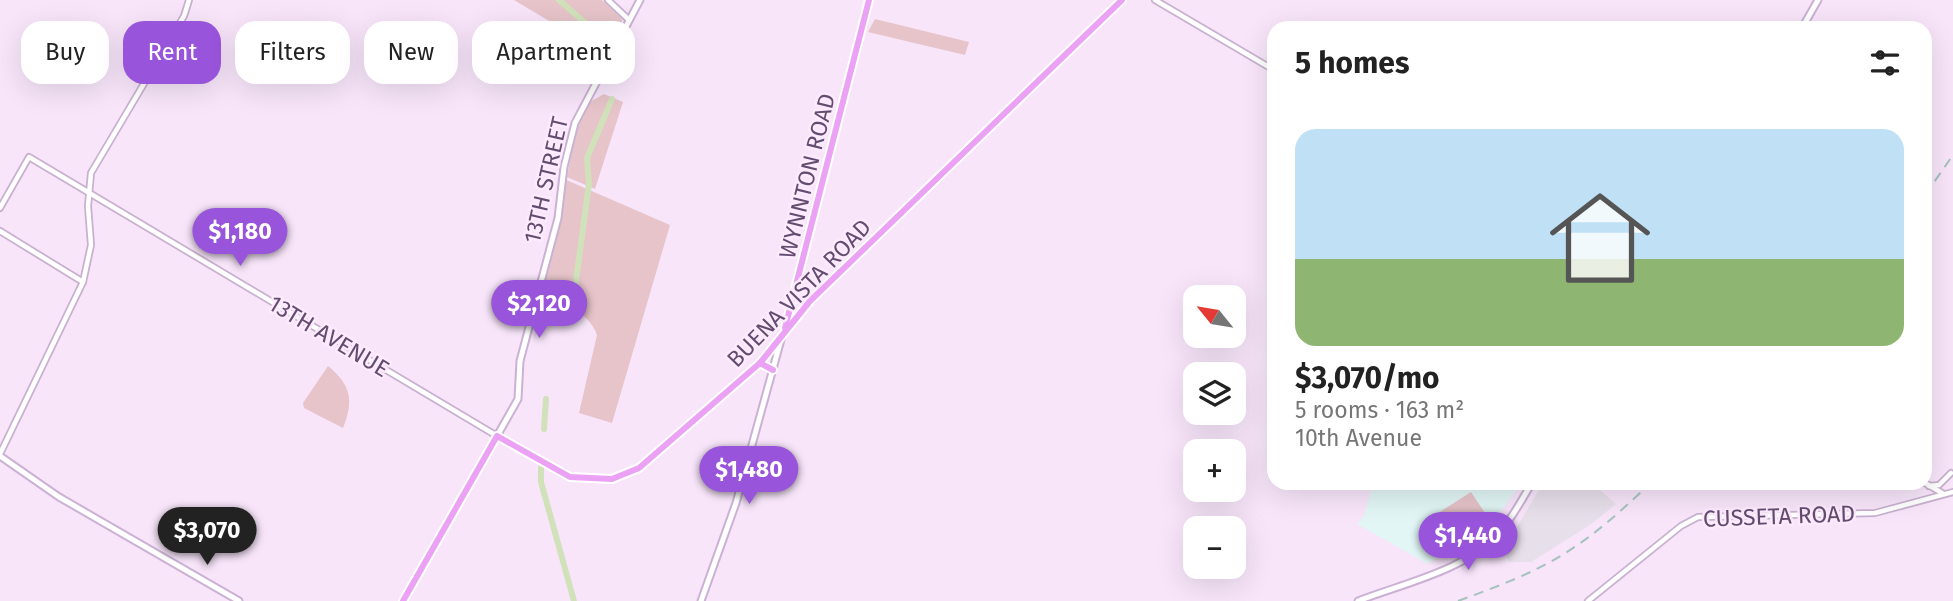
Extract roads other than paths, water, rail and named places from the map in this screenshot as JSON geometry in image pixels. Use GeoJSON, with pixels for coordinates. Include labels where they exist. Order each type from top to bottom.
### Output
{"type":"FeatureCollection","features":[{"type":"Feature","properties":{"kind":"main road","name":"13TH STREET"},"geometry":{"type":"LineString","coordinates":[[403,601],[518,399],[520,360],[558,218],[564,167],[575,123],[639,0]]}},
{"type":"Feature","properties":{"kind":"main road","name":"WYNNTON ROAD"},"geometry":{"type":"LineString","coordinates":[[701,601],[736,503],[784,330],[869,0]]}},
{"type":"Feature","properties":{"kind":"main road","name":"BUENA VISTA ROAD"},"geometry":{"type":"LineString","coordinates":[[497,436],[570,477],[595,481],[621,477],[639,468],[760,363],[784,330],[872,240],[1122,0]]}},
{"type":"Feature","properties":{"kind":"main road"},"geometry":{"type":"LineString","coordinates":[[1806,21],[1818,0]]}},
{"type":"Feature","properties":{"kind":"main road"},"geometry":{"type":"LineString","coordinates":[[760,363],[773,370]]}},
{"type":"Feature","properties":{"kind":"main road"},"geometry":{"type":"LineString","coordinates":[[0,455],[59,497],[239,601]]}},
{"type":"Feature","properties":{"kind":"main road"},"geometry":{"type":"LineString","coordinates":[[1357,601],[1457,563],[1483,547],[1499,533],[1527,490]]}},
{"type":"Feature","properties":{"kind":"street"},"geometry":{"type":"LineString","coordinates":[[0,455],[83,282],[91,245],[91,173],[184,16],[189,0]]}},
{"type":"Feature","properties":{"kind":"street"},"geometry":{"type":"LineString","coordinates":[[608,0],[628,19]]}},
{"type":"Feature","properties":{"kind":"street"},"geometry":{"type":"LineString","coordinates":[[1156,0],[1267,66]]}},
{"type":"Feature","properties":{"kind":"street","name":"13TH AVENUE"},"geometry":{"type":"LineString","coordinates":[[0,208],[29,157],[497,436]]}},
{"type":"Feature","properties":{"kind":"street"},"geometry":{"type":"LineString","coordinates":[[0,231],[83,282]]}},
{"type":"Feature","properties":{"kind":"street"},"geometry":{"type":"LineString","coordinates":[[1932,485],[1939,485],[1951,473]]}},
{"type":"Feature","properties":{"kind":"street"},"geometry":{"type":"LineString","coordinates":[[1932,488],[1943,493]]}},
{"type":"Feature","properties":{"kind":"street","name":"CUSSETA ROAD"},"geometry":{"type":"LineString","coordinates":[[1588,601],[1681,526],[1698,517],[1875,513],[1953,492]]}},
{"type":"Feature","properties":{"kind":"waterway"},"geometry":{"type":"LineString","coordinates":[[559,0],[583,21]]}},
{"type":"Feature","properties":{"kind":"waterway"},"geometry":{"type":"LineString","coordinates":[[569,304],[575,288],[589,184],[587,158],[612,99]]}},
{"type":"Feature","properties":{"kind":"waterway"},"geometry":{"type":"LineString","coordinates":[[544,429],[546,399]]}},
{"type":"Feature","properties":{"kind":"waterway"},"geometry":{"type":"LineString","coordinates":[[541,468],[541,482],[574,601]]}},
{"type":"Feature","properties":{"kind":"railway"},"geometry":{"type":"LineString","coordinates":[[1932,185],[1953,155]]}},
{"type":"Feature","properties":{"kind":"railway"},"geometry":{"type":"LineString","coordinates":[[1458,601],[1519,577],[1562,555],[1605,524],[1643,490]]}}]}
